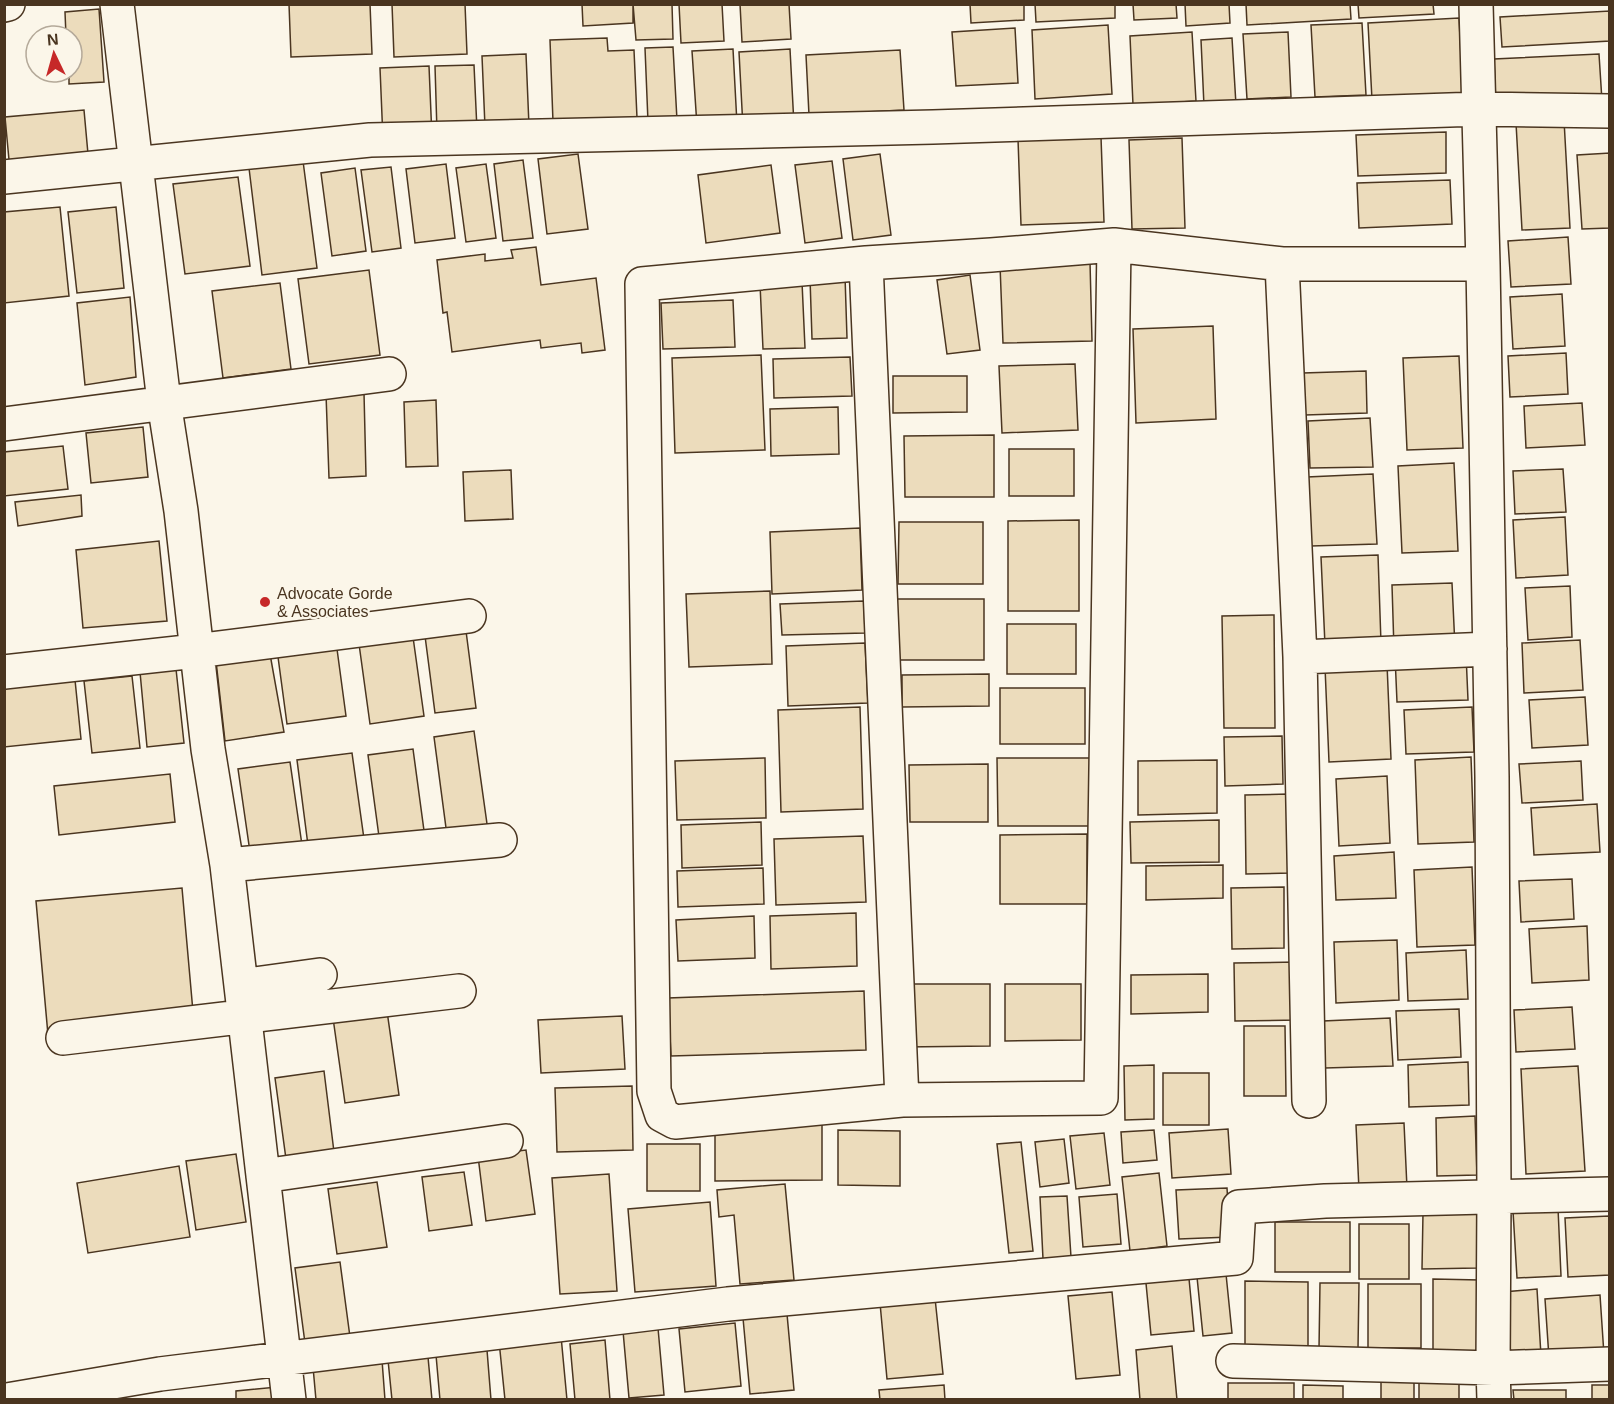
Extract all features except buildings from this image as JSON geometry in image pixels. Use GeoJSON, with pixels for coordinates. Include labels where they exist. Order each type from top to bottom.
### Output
{"type":"FeatureCollection","features":[{"type":"Feature","properties":{"kind":"street"},"geometry":{"type":"LineString","coordinates":[[117,4],[164,402],[181,511],[208,748],[228,865],[289,1400]]}},
{"type":"Feature","properties":{"kind":"street"},"geometry":{"type":"LineString","coordinates":[[1476,4],[1492,789],[1494,1384]]}},
{"type":"Feature","properties":{"kind":"street"},"geometry":{"type":"LineString","coordinates":[[4,177],[370,140],[933,127],[1479,109],[1610,111]]}},
{"type":"Feature","properties":{"kind":"street"},"geometry":{"type":"LineString","coordinates":[[1114,245],[1101,1098],[902,1100],[675,1122],[662,1115],[654,1091],[642,284],[866,263],[1114,245],[1282,264],[1483,264]]}},
{"type":"Feature","properties":{"kind":"street"},"geometry":{"type":"LineString","coordinates":[[866,263],[902,1100]]}},
{"type":"Feature","properties":{"kind":"street"},"geometry":{"type":"LineString","coordinates":[[1282,264],[1300,657],[1309,1101]]}},
{"type":"Feature","properties":{"kind":"street"},"geometry":{"type":"LineString","coordinates":[[4,424],[389,374]]}},
{"type":"Feature","properties":{"kind":"street"},"geometry":{"type":"LineString","coordinates":[[4,672],[196,651],[469,616]]}},
{"type":"Feature","properties":{"kind":"street"},"geometry":{"type":"LineString","coordinates":[[1300,657],[1490,649]]}},
{"type":"Feature","properties":{"kind":"street"},"geometry":{"type":"LineString","coordinates":[[228,865],[500,840]]}},
{"type":"Feature","properties":{"kind":"street"},"geometry":{"type":"LineString","coordinates":[[63,1038],[243,1002],[320,975]]}},
{"type":"Feature","properties":{"kind":"street"},"geometry":{"type":"LineString","coordinates":[[243,1002],[459,992]]}},
{"type":"Feature","properties":{"kind":"street"},"geometry":{"type":"LineString","coordinates":[[263,1176],[506,1142]]}},
{"type":"Feature","properties":{"kind":"street"},"geometry":{"type":"LineString","coordinates":[[7,1400],[159,1374],[728,1304],[1236,1258],[1239,1207],[1325,1201],[1610,1194]]}},
{"type":"Feature","properties":{"kind":"street"},"geometry":{"type":"LineString","coordinates":[[1233,1361],[1494,1384],[1610,1364]]}},
{"type":"Feature","properties":{"kind":"place","name":"Advocate Gorde & Associates"},"geometry":{"type":"Point","coordinates":[265,602]}}]}
